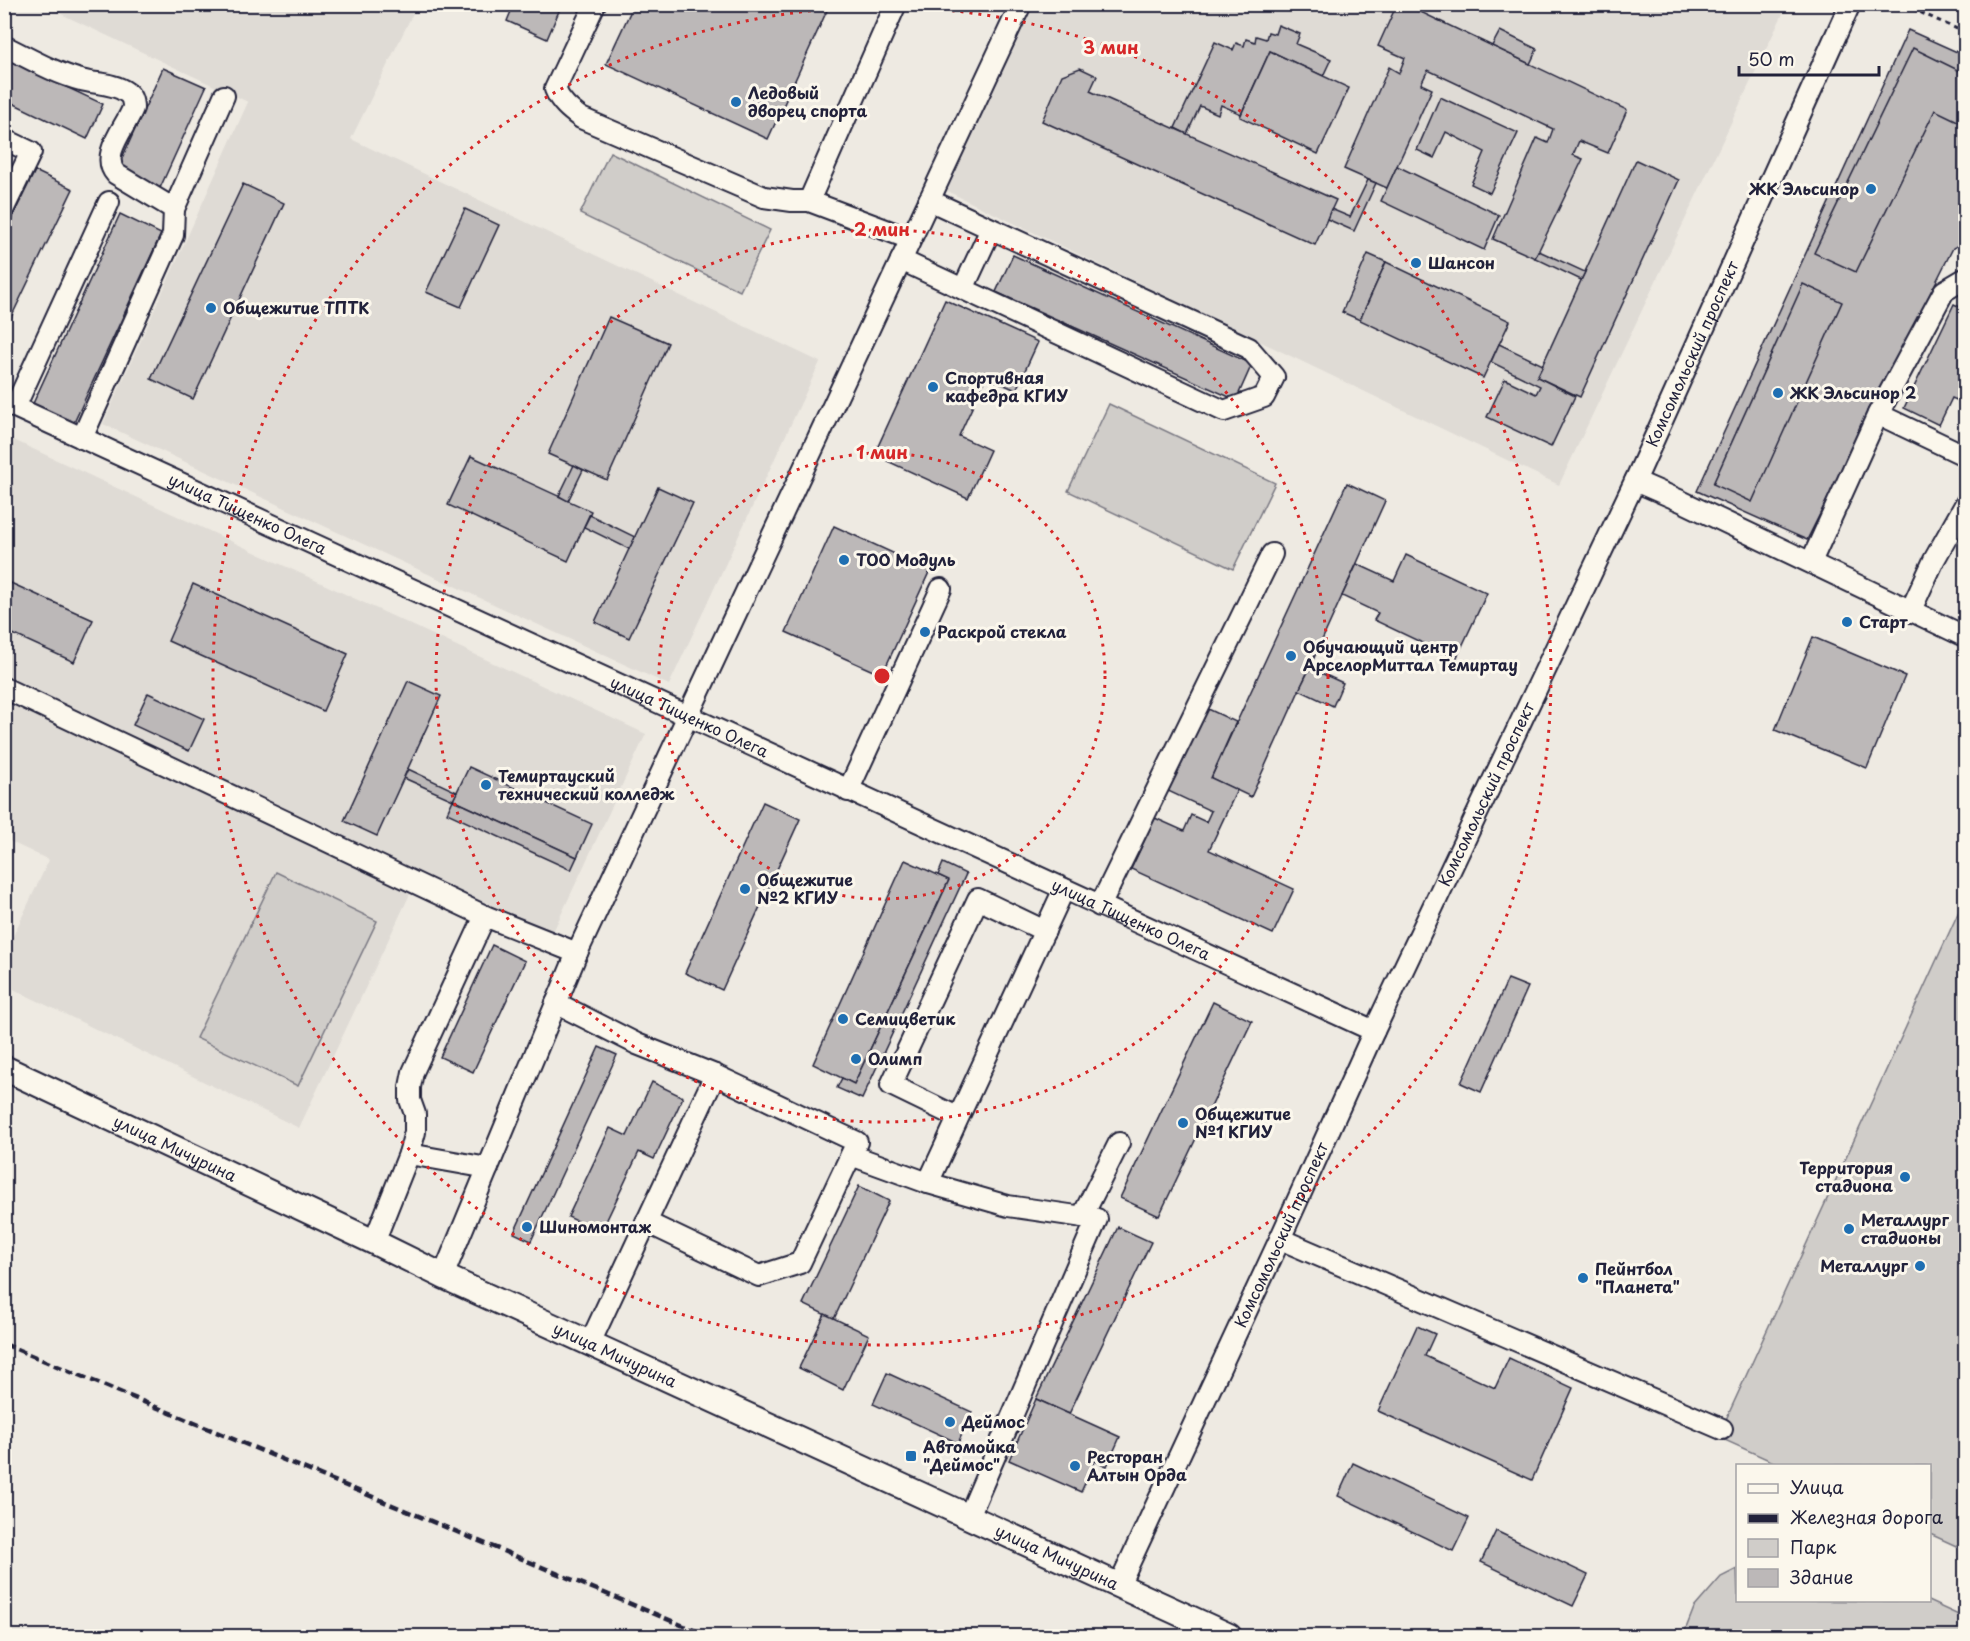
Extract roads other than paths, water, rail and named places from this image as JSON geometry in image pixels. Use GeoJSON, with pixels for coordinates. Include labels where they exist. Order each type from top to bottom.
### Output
{"type":"FeatureCollection","features":[{"type":"Feature","properties":{"kind":"main road","name":"улица Мичурина"},"geometry":{"type":"LineString","coordinates":[[4,1068],[443,1276],[1229,1636]]}},
{"type":"Feature","properties":{"kind":"street"},"geometry":{"type":"LineString","coordinates":[[595,4],[555,89],[571,111],[581,118],[764,196],[792,201],[809,201],[910,239]]}},
{"type":"Feature","properties":{"kind":"street"},"geometry":{"type":"LineString","coordinates":[[809,201],[896,4]]}},
{"type":"Feature","properties":{"kind":"street"},"geometry":{"type":"LineString","coordinates":[[443,1276],[577,953],[1021,4]]}},
{"type":"Feature","properties":{"kind":"street","name":"Комсомольский проспект"},"geometry":{"type":"LineString","coordinates":[[1119,1585],[1374,1031],[1635,481],[1850,4]]}},
{"type":"Feature","properties":{"kind":"street"},"geometry":{"type":"LineString","coordinates":[[4,46],[61,73],[81,80],[117,87],[129,94],[133,108],[111,153],[112,170],[174,209]]}},
{"type":"Feature","properties":{"kind":"street"},"geometry":{"type":"LineString","coordinates":[[82,438],[173,235],[174,209],[224,96]]}},
{"type":"Feature","properties":{"kind":"street"},"geometry":{"type":"LineString","coordinates":[[4,139],[31,152],[4,208]]}},
{"type":"Feature","properties":{"kind":"street"},"geometry":{"type":"LineString","coordinates":[[901,260],[1224,411],[1264,397],[1274,377],[1249,348],[928,200]]}},
{"type":"Feature","properties":{"kind":"street"},"geometry":{"type":"LineString","coordinates":[[10,404],[109,202]]}},
{"type":"Feature","properties":{"kind":"street"},"geometry":{"type":"LineString","coordinates":[[963,289],[991,229]]}},
{"type":"Feature","properties":{"kind":"street"},"geometry":{"type":"LineString","coordinates":[[1811,562],[1878,414],[1944,291],[1965,278]]}},
{"type":"Feature","properties":{"kind":"street","name":"улица Тищенко Олега"},"geometry":{"type":"LineString","coordinates":[[10,404],[1374,1031]]}},
{"type":"Feature","properties":{"kind":"street"},"geometry":{"type":"LineString","coordinates":[[1878,414],[1965,456]]}},
{"type":"Feature","properties":{"kind":"street"},"geometry":{"type":"LineString","coordinates":[[1635,481],[1811,562],[1965,637]]}},
{"type":"Feature","properties":{"kind":"street"},"geometry":{"type":"LineString","coordinates":[[1910,612],[1934,560],[1965,503]]}},
{"type":"Feature","properties":{"kind":"street"},"geometry":{"type":"LineString","coordinates":[[1100,906],[1272,554]]}},
{"type":"Feature","properties":{"kind":"street"},"geometry":{"type":"LineString","coordinates":[[848,791],[941,589]]}},
{"type":"Feature","properties":{"kind":"street"},"geometry":{"type":"LineString","coordinates":[[4,688],[485,916],[577,953]]}},
{"type":"Feature","properties":{"kind":"street"},"geometry":{"type":"LineString","coordinates":[[928,1183],[1064,889]]}},
{"type":"Feature","properties":{"kind":"street"},"geometry":{"type":"LineString","coordinates":[[957,1117],[891,1085],[939,981],[978,899],[1045,931]]}},
{"type":"Feature","properties":{"kind":"street"},"geometry":{"type":"LineString","coordinates":[[374,1242],[409,1154],[415,1114],[410,1100],[413,1072],[485,916]]}},
{"type":"Feature","properties":{"kind":"street"},"geometry":{"type":"LineString","coordinates":[[556,1003],[637,1044],[715,1075],[857,1142],[800,1263],[759,1276],[646,1222]]}},
{"type":"Feature","properties":{"kind":"street"},"geometry":{"type":"LineString","coordinates":[[590,1343],[715,1075]]}},
{"type":"Feature","properties":{"kind":"street"},"geometry":{"type":"LineString","coordinates":[[1082,1216],[1119,1143]]}},
{"type":"Feature","properties":{"kind":"street"},"geometry":{"type":"LineString","coordinates":[[409,1154],[488,1168]]}},
{"type":"Feature","properties":{"kind":"street"},"geometry":{"type":"LineString","coordinates":[[851,1155],[928,1183],[1008,1206],[1097,1219],[969,1516]]}},
{"type":"Feature","properties":{"kind":"street"},"geometry":{"type":"LineString","coordinates":[[1280,1239],[1722,1429]]}},
{"type":"Feature","properties":{"kind":"railway"},"geometry":{"type":"LineString","coordinates":[[4,1344],[708,1636]]}},
{"type":"Feature","properties":{"kind":"place","name":"Ледовый дворец спорта"},"geometry":{"type":"Point","coordinates":[736,102]}},
{"type":"Feature","properties":{"kind":"place","name":"ЖК Эльсинор"},"geometry":{"type":"Point","coordinates":[1871,189]}},
{"type":"Feature","properties":{"kind":"place","name":"Шансон"},"geometry":{"type":"Point","coordinates":[1416,263]}},
{"type":"Feature","properties":{"kind":"place","name":"Общежитие ТПТК"},"geometry":{"type":"Point","coordinates":[211,308]}},
{"type":"Feature","properties":{"kind":"place","name":"Спортивная кафедра КГИУ"},"geometry":{"type":"Point","coordinates":[933,387]}},
{"type":"Feature","properties":{"kind":"place","name":"ЖК Эльсинор 2"},"geometry":{"type":"Point","coordinates":[1778,393]}},
{"type":"Feature","properties":{"kind":"place","name":"ТОО Модуль"},"geometry":{"type":"Point","coordinates":[844,560]}},
{"type":"Feature","properties":{"kind":"place","name":"Старт"},"geometry":{"type":"Point","coordinates":[1847,622]}},
{"type":"Feature","properties":{"kind":"place","name":"Раскрой стекла"},"geometry":{"type":"Point","coordinates":[925,632]}},
{"type":"Feature","properties":{"kind":"place","name":"Обучающий центр АрселорМиттал Темиртау"},"geometry":{"type":"Point","coordinates":[1291,656]}},
{"type":"Feature","properties":{"kind":"place","name":"Темиртауский технический колледж"},"geometry":{"type":"Point","coordinates":[486,785]}},
{"type":"Feature","properties":{"kind":"place","name":"Общежитие №2 КГИУ"},"geometry":{"type":"Point","coordinates":[745,889]}},
{"type":"Feature","properties":{"kind":"place","name":"Семицветик"},"geometry":{"type":"Point","coordinates":[843,1019]}},
{"type":"Feature","properties":{"kind":"place","name":"Олимп"},"geometry":{"type":"Point","coordinates":[856,1059]}},
{"type":"Feature","properties":{"kind":"place","name":"Общежитие №1 КГИУ"},"geometry":{"type":"Point","coordinates":[1183,1123]}},
{"type":"Feature","properties":{"kind":"place","name":"Территория стадиона"},"geometry":{"type":"Point","coordinates":[1905,1177]}},
{"type":"Feature","properties":{"kind":"place","name":"Шиномонтаж"},"geometry":{"type":"Point","coordinates":[527,1227]}},
{"type":"Feature","properties":{"kind":"place","name":"Металлург стадионы"},"geometry":{"type":"Point","coordinates":[1849,1229]}},
{"type":"Feature","properties":{"kind":"place","name":"Металлург"},"geometry":{"type":"Point","coordinates":[1920,1266]}},
{"type":"Feature","properties":{"kind":"place","name":"Пейнтбол \"Планета\""},"geometry":{"type":"Point","coordinates":[1583,1278]}},
{"type":"Feature","properties":{"kind":"place","name":"Деймос"},"geometry":{"type":"Point","coordinates":[950,1422]}},
{"type":"Feature","properties":{"kind":"place","name":"Автомойка \"Деймос\""},"geometry":{"type":"Point","coordinates":[911,1456]}},
{"type":"Feature","properties":{"kind":"place","name":"Ресторан Алтын Орда"},"geometry":{"type":"Point","coordinates":[1075,1466]}}]}
